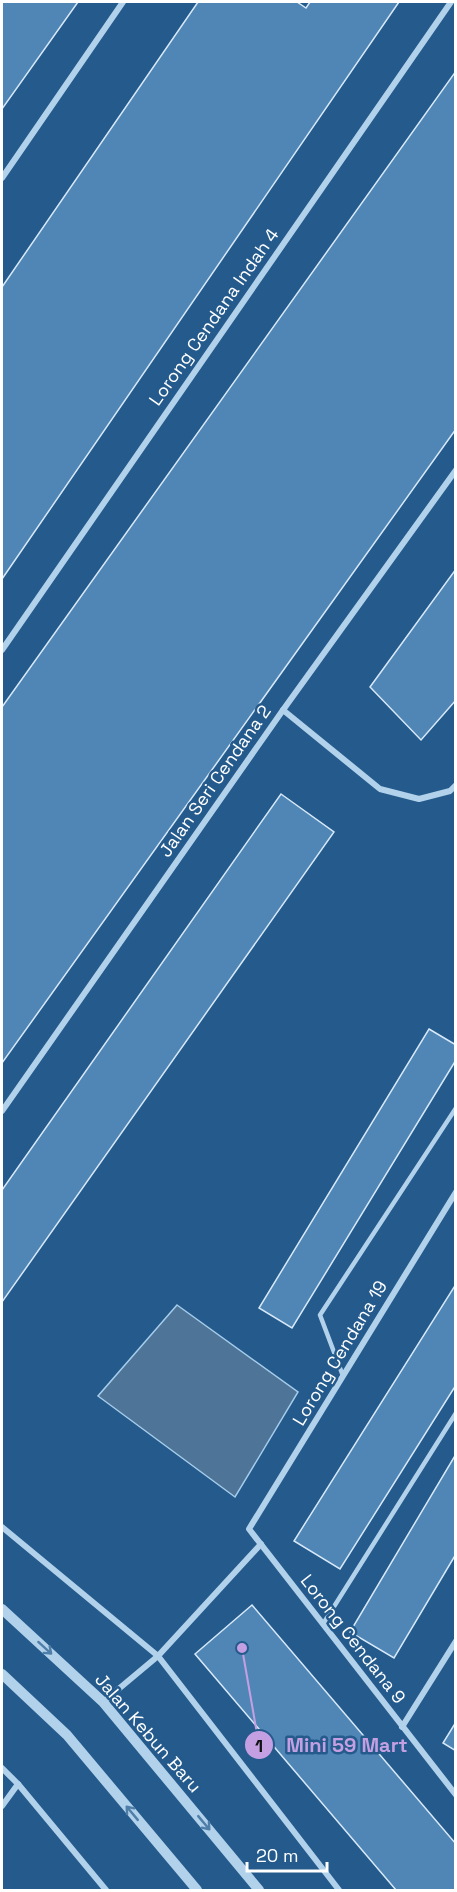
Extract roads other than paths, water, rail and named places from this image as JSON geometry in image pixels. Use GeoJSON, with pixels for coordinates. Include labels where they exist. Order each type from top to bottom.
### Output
{"type":"FeatureCollection","features":[{"type":"Feature","properties":{"kind":"street"},"geometry":{"type":"LineString","coordinates":[[2,178],[123,2]]}},
{"type":"Feature","properties":{"kind":"street","name":"Lorong Cendana Indah 4"},"geometry":{"type":"LineString","coordinates":[[2,650],[451,2]]}},
{"type":"Feature","properties":{"kind":"street","name":"Jalan Seri Cendana 2"},"geometry":{"type":"LineString","coordinates":[[2,1111],[283,710],[456,470]]}},
{"type":"Feature","properties":{"kind":"street"},"geometry":{"type":"LineString","coordinates":[[283,710],[380,789],[419,799],[450,791],[456,785]]}},
{"type":"Feature","properties":{"kind":"street","name":"Lorong Cendana 19"},"geometry":{"type":"LineString","coordinates":[[249,1529],[456,1192]]}},
{"type":"Feature","properties":{"kind":"street"},"geometry":{"type":"LineString","coordinates":[[2,1527],[158,1656],[339,1890]]}},
{"type":"Feature","properties":{"kind":"street","name":"Lorong Cendana 9"},"geometry":{"type":"LineString","coordinates":[[249,1529],[456,1795]]}},
{"type":"Feature","properties":{"kind":"street"},"geometry":{"type":"LineString","coordinates":[[103,1702],[158,1656],[261,1544]]}},
{"type":"Feature","properties":{"kind":"street","name":"Jalan Kebun Baru"},"geometry":{"type":"LineString","coordinates":[[2,1609],[103,1702],[259,1890]]}},
{"type":"Feature","properties":{"kind":"street"},"geometry":{"type":"LineString","coordinates":[[402,1727],[456,1641]]}},
{"type":"Feature","properties":{"kind":"street"},"geometry":{"type":"LineString","coordinates":[[2,1674],[67,1735],[197,1890]]}},
{"type":"Feature","properties":{"kind":"street"},"geometry":{"type":"LineString","coordinates":[[2,1768],[106,1890]]}},
{"type":"Feature","properties":{"kind":"street"},"geometry":{"type":"LineString","coordinates":[[2,1806],[18,1784]]}},
{"type":"Feature","properties":{"kind":"lane"},"geometry":{"type":"LineString","coordinates":[[343,1376],[320,1315],[456,1108]]}},
{"type":"Feature","properties":{"kind":"lane"},"geometry":{"type":"LineString","coordinates":[[323,1624],[456,1413]]}},
{"type":"Feature","properties":{"kind":"water"},"geometry":{"type":"Polygon","coordinates":[[[177,1305],[298,1392],[235,1497],[98,1396],[177,1305]]]}},
{"type":"Feature","properties":{"kind":"place","name":"Mini 59 Mart"},"geometry":{"type":"Point","coordinates":[242,1648]}}]}
